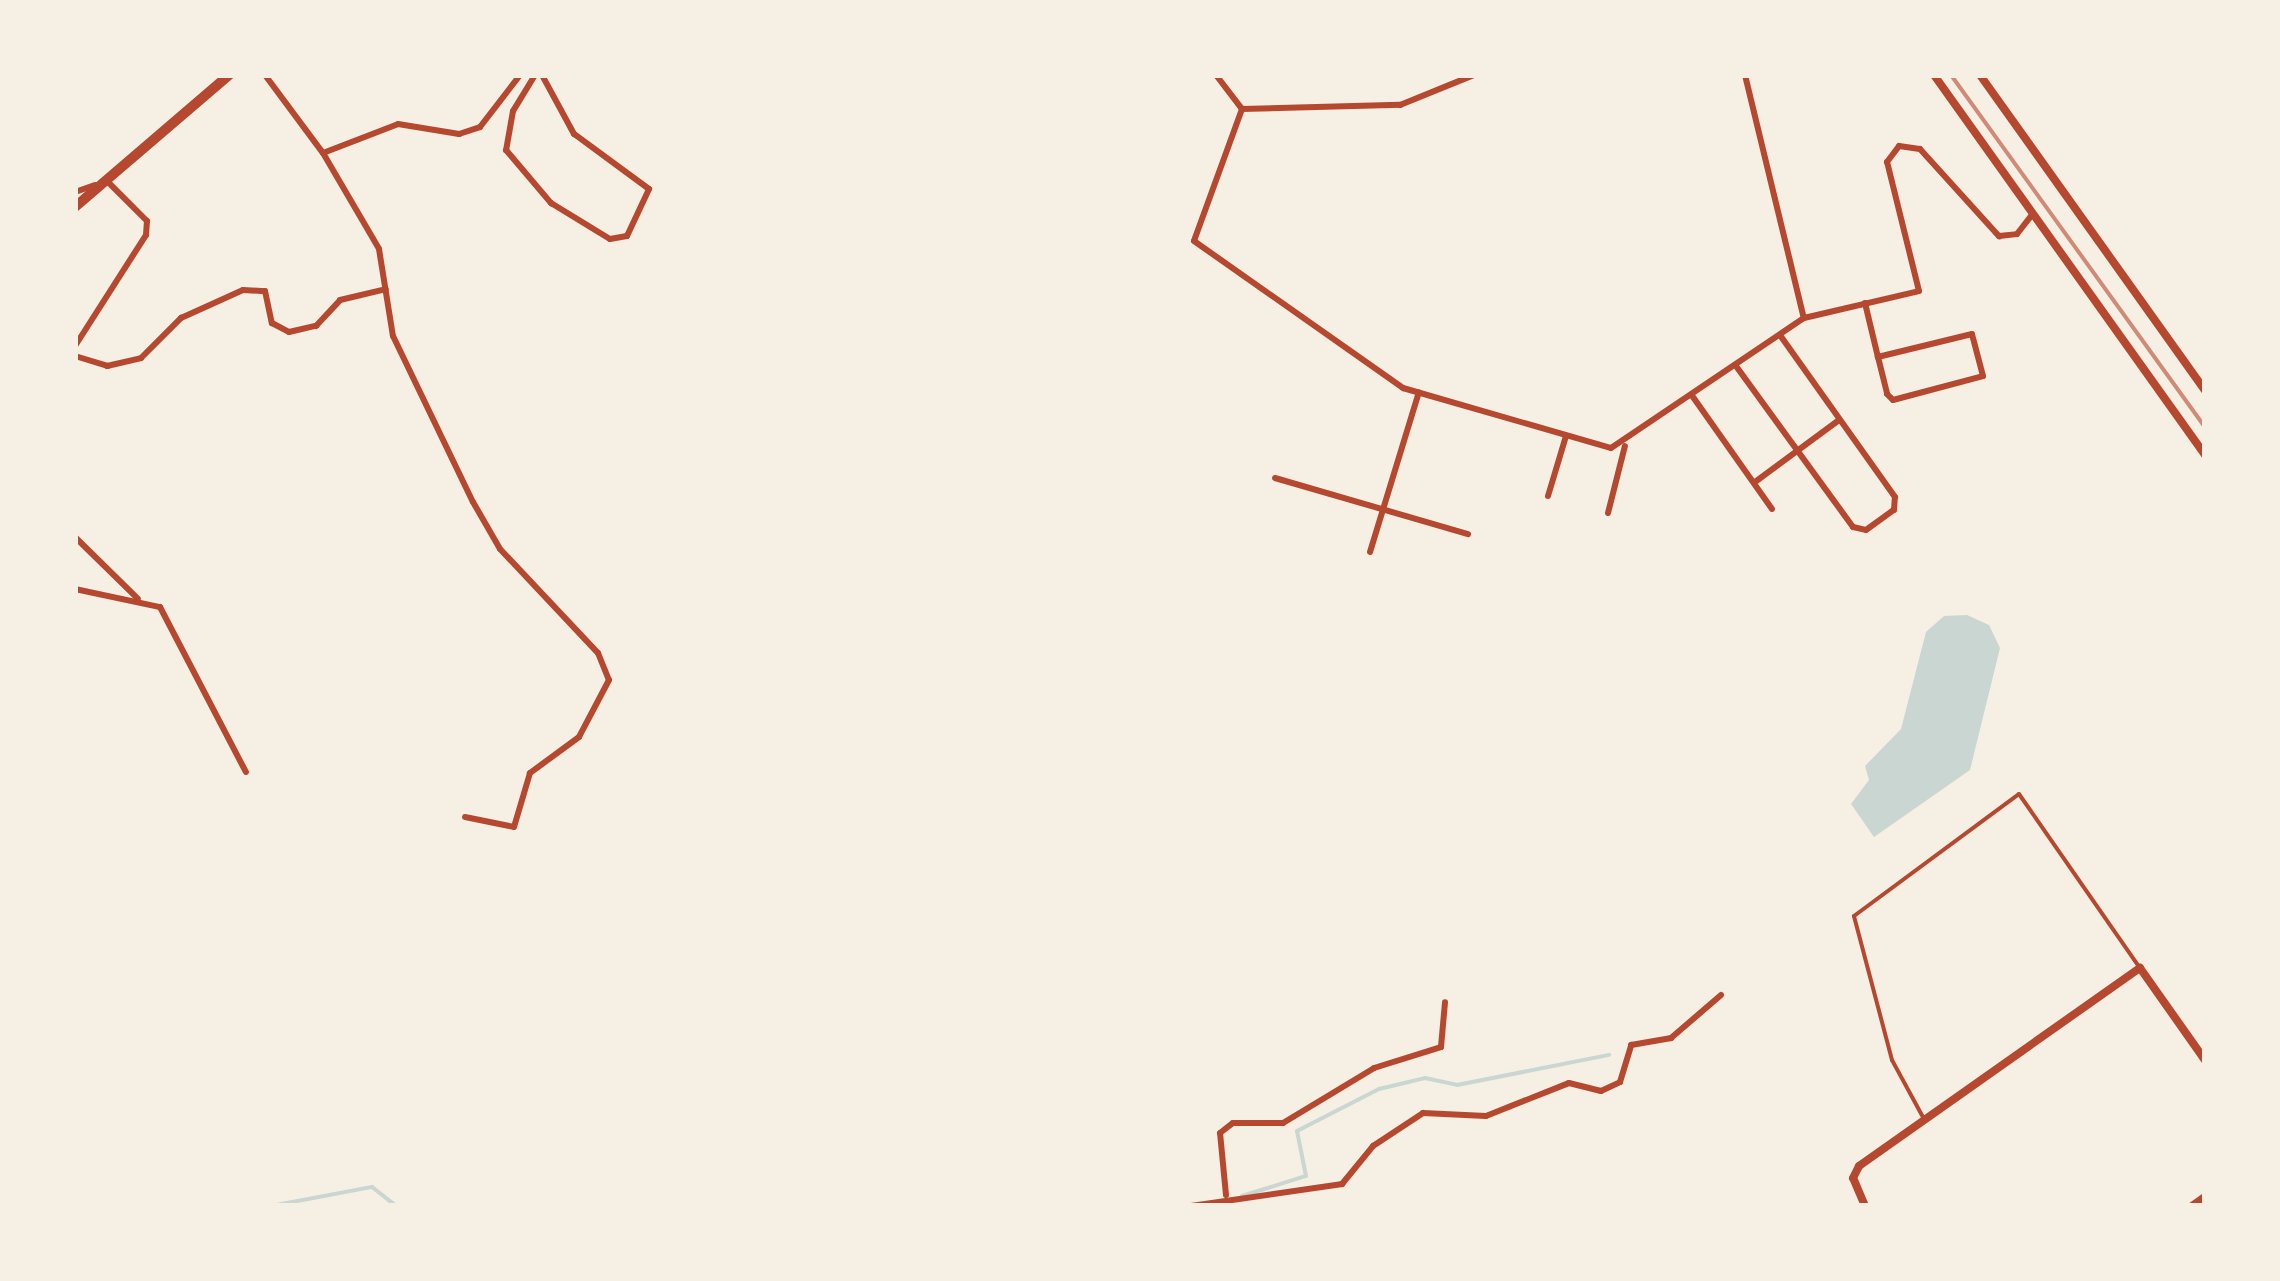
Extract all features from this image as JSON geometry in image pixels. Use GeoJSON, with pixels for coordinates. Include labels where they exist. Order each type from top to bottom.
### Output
{"type":"FeatureCollection","features":[{"type":"Feature","properties":{"kind":"main road"},"geometry":{"type":"LineString","coordinates":[[75,207],[111,182],[230,75]]}},
{"type":"Feature","properties":{"kind":"street"},"geometry":{"type":"LineString","coordinates":[[265,75],[362,211],[386,289],[394,336],[500,549],[547,591],[609,680],[580,737],[530,773],[514,827],[465,817]]}},
{"type":"Feature","properties":{"kind":"street"},"geometry":{"type":"LineString","coordinates":[[322,153],[398,124],[459,134],[480,127],[520,75]]}},
{"type":"Feature","properties":{"kind":"street"},"geometry":{"type":"LineString","coordinates":[[538,75],[574,134],[649,189],[627,236],[610,239],[551,203],[506,150],[513,111],[538,75]]}},
{"type":"Feature","properties":{"kind":"street"},"geometry":{"type":"LineString","coordinates":[[1216,75],[1242,110]]}},
{"type":"Feature","properties":{"kind":"street"},"geometry":{"type":"LineString","coordinates":[[1242,110],[1400,104],[1474,75]]}},
{"type":"Feature","properties":{"kind":"street"},"geometry":{"type":"LineString","coordinates":[[1744,75],[1804,318]]}},
{"type":"Feature","properties":{"kind":"street"},"geometry":{"type":"LineString","coordinates":[[1934,75],[2205,455]]}},
{"type":"Feature","properties":{"kind":"street"},"geometry":{"type":"LineString","coordinates":[[1980,75],[2205,391]]}},
{"type":"Feature","properties":{"kind":"street"},"geometry":{"type":"LineString","coordinates":[[1242,110],[1194,241],[1419,392],[1566,436],[1625,446]]}},
{"type":"Feature","properties":{"kind":"street"},"geometry":{"type":"LineString","coordinates":[[1608,514],[1625,446],[1736,366],[1804,318],[1919,290],[1887,162],[1899,146],[1920,149],[1999,236],[2017,234],[2031,216]]}},
{"type":"Feature","properties":{"kind":"street"},"geometry":{"type":"LineString","coordinates":[[75,192],[111,182],[147,221],[146,236],[75,346]]}},
{"type":"Feature","properties":{"kind":"street"},"geometry":{"type":"LineString","coordinates":[[75,356],[107,366],[140,358],[181,318],[244,290],[265,292],[272,323],[289,332],[316,326],[340,300],[386,289]]}},
{"type":"Feature","properties":{"kind":"street"},"geometry":{"type":"LineString","coordinates":[[1866,304],[1878,357],[1887,394],[1902,404],[1983,376],[1972,334],[1878,357]]}},
{"type":"Feature","properties":{"kind":"street"},"geometry":{"type":"LineString","coordinates":[[1736,366],[1853,527],[1866,530],[1894,510],[1894,497],[1780,335]]}},
{"type":"Feature","properties":{"kind":"street"},"geometry":{"type":"LineString","coordinates":[[1370,552],[1419,392]]}},
{"type":"Feature","properties":{"kind":"street"},"geometry":{"type":"LineString","coordinates":[[1693,397],[1772,508]]}},
{"type":"Feature","properties":{"kind":"street"},"geometry":{"type":"LineString","coordinates":[[1754,482],[1839,420]]}},
{"type":"Feature","properties":{"kind":"street"},"geometry":{"type":"LineString","coordinates":[[1548,496],[1566,436]]}},
{"type":"Feature","properties":{"kind":"street"},"geometry":{"type":"LineString","coordinates":[[1275,478],[1468,534]]}},
{"type":"Feature","properties":{"kind":"street"},"geometry":{"type":"LineString","coordinates":[[75,537],[138,598]]}},
{"type":"Feature","properties":{"kind":"street"},"geometry":{"type":"LineString","coordinates":[[75,589],[138,598],[160,607],[246,772]]}},
{"type":"Feature","properties":{"kind":"street"},"geometry":{"type":"LineString","coordinates":[[1864,1206],[1853,1178],[1859,1166],[2140,968],[2205,1060]]}},
{"type":"Feature","properties":{"kind":"street"},"geometry":{"type":"LineString","coordinates":[[1191,1206],[1342,1184],[1372,1146],[1423,1112],[1486,1116],[1570,1083],[1602,1091],[1620,1082],[1631,1044],[1671,1038],[1720,995]]}},
{"type":"Feature","properties":{"kind":"street"},"geometry":{"type":"LineString","coordinates":[[1230,1198],[1220,1132],[1233,1123],[1284,1123],[1374,1068],[1441,1046],[1445,1002]]}},
{"type":"Feature","properties":{"kind":"street"},"geometry":{"type":"LineString","coordinates":[[2192,1206],[2205,1197]]}},
{"type":"Feature","properties":{"kind":"lane"},"geometry":{"type":"LineString","coordinates":[[1924,1119],[1892,1060],[1854,916],[2019,794],[2140,968]]}},
{"type":"Feature","properties":{"kind":"shaded area"},"geometry":{"type":"Polygon","coordinates":[[[1967,615],[1989,625],[2000,648],[1970,770],[1874,837],[1851,804],[1869,780],[1865,766],[1901,729],[1926,632],[1944,616],[1967,615]]]}},
{"type":"Feature","properties":{"kind":"waterway"},"geometry":{"type":"LineString","coordinates":[[1242,1196],[1306,1176],[1297,1131],[1379,1089],[1425,1078],[1457,1085],[1609,1055]]}},
{"type":"Feature","properties":{"kind":"waterway"},"geometry":{"type":"LineString","coordinates":[[271,1206],[372,1187],[396,1206]]}},
{"type":"Feature","properties":{"kind":"railway"},"geometry":{"type":"LineString","coordinates":[[1951,75],[2205,427]]}}]}
